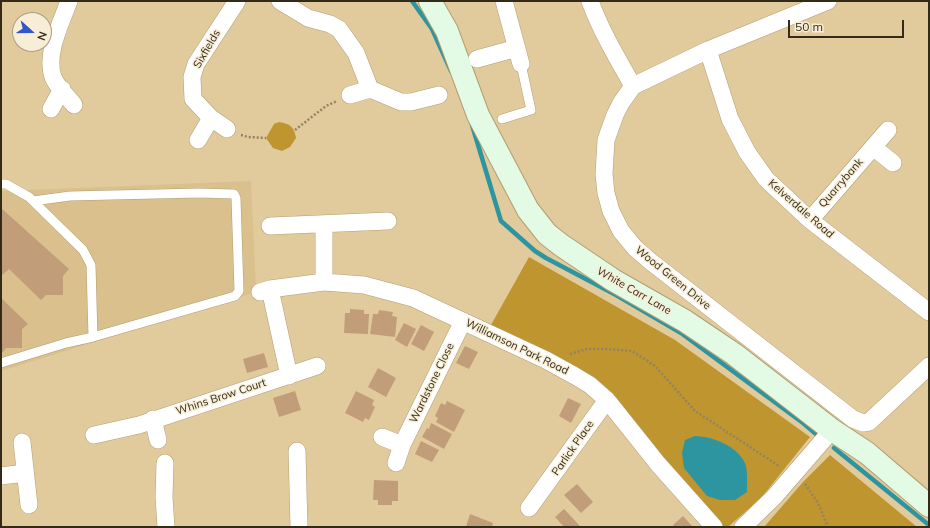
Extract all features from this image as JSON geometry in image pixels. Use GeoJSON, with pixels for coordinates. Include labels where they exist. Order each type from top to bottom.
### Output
{"type":"FeatureCollection","features":[{"type":"Feature","properties":{"kind":"street"},"geometry":{"type":"LineString","coordinates":[[69,1],[52,48],[51,63],[53,78],[74,105]]}},
{"type":"Feature","properties":{"kind":"street","name":"Sixfields"},"geometry":{"type":"LineString","coordinates":[[227,129],[211,118],[193,99],[192,77],[196,64],[237,1]]}},
{"type":"Feature","properties":{"kind":"street"},"geometry":{"type":"LineString","coordinates":[[280,1],[308,18],[330,24],[339,29],[356,53],[370,89]]}},
{"type":"Feature","properties":{"kind":"street","name":"White Carr Lane"},"geometry":{"type":"LineString","coordinates":[[430,1],[447,31],[478,115],[528,210],[547,234],[613,280],[705,334],[734,354],[832,430],[867,453],[929,506]]}},
{"type":"Feature","properties":{"kind":"street"},"geometry":{"type":"LineString","coordinates":[[504,1],[521,64]]}},
{"type":"Feature","properties":{"kind":"street"},"geometry":{"type":"LineString","coordinates":[[590,1],[597,20],[633,86],[708,50],[828,1]]}},
{"type":"Feature","properties":{"kind":"street"},"geometry":{"type":"LineString","coordinates":[[477,59],[517,48]]}},
{"type":"Feature","properties":{"kind":"street","name":"Kelverdale Road"},"geometry":{"type":"LineString","coordinates":[[708,50],[730,119],[747,152],[766,179],[810,220],[929,312]]}},
{"type":"Feature","properties":{"kind":"street","name":"Wood Green Drive"},"geometry":{"type":"LineString","coordinates":[[633,86],[615,115],[606,140],[604,174],[606,193],[611,211],[621,231],[650,262],[853,419],[863,423],[869,422],[929,366]]}},
{"type":"Feature","properties":{"kind":"street"},"geometry":{"type":"LineString","coordinates":[[51,108],[62,89]]}},
{"type":"Feature","properties":{"kind":"street"},"geometry":{"type":"LineString","coordinates":[[350,95],[370,89],[401,102],[411,102],[439,95]]}},
{"type":"Feature","properties":{"kind":"street"},"geometry":{"type":"LineString","coordinates":[[198,140],[211,118]]}},
{"type":"Feature","properties":{"kind":"street","name":"Quarrybank"},"geometry":{"type":"LineString","coordinates":[[810,220],[888,130]]}},
{"type":"Feature","properties":{"kind":"street"},"geometry":{"type":"LineString","coordinates":[[873,147],[893,163]]}},
{"type":"Feature","properties":{"kind":"street"},"geometry":{"type":"LineString","coordinates":[[270,226],[388,221]]}},
{"type":"Feature","properties":{"kind":"street"},"geometry":{"type":"LineString","coordinates":[[324,224],[324,282]]}},
{"type":"Feature","properties":{"kind":"street","name":"Williamson Park Road"},"geometry":{"type":"LineString","coordinates":[[289,376],[265,291],[324,282],[364,284],[414,298],[556,366],[590,385],[607,400],[658,464],[714,527]]}},
{"type":"Feature","properties":{"kind":"street","name":"Wardstone Close"},"geometry":{"type":"LineString","coordinates":[[396,463],[402,445],[463,321]]}},
{"type":"Feature","properties":{"kind":"street","name":"Whins Brow Court"},"geometry":{"type":"LineString","coordinates":[[94,435],[139,425],[153,419],[317,366]]}},
{"type":"Feature","properties":{"kind":"street","name":"Parlick Place"},"geometry":{"type":"LineString","coordinates":[[539,503],[607,400]]}},
{"type":"Feature","properties":{"kind":"street"},"geometry":{"type":"LineString","coordinates":[[153,419],[158,440]]}},
{"type":"Feature","properties":{"kind":"street"},"geometry":{"type":"LineString","coordinates":[[743,527],[759,513],[794,475],[832,430]]}},
{"type":"Feature","properties":{"kind":"street"},"geometry":{"type":"LineString","coordinates":[[382,437],[402,445]]}},
{"type":"Feature","properties":{"kind":"street"},"geometry":{"type":"LineString","coordinates":[[22,442],[29,505]]}},
{"type":"Feature","properties":{"kind":"street"},"geometry":{"type":"LineString","coordinates":[[297,451],[299,527]]}},
{"type":"Feature","properties":{"kind":"street"},"geometry":{"type":"LineString","coordinates":[[164,463],[166,527]]}},
{"type":"Feature","properties":{"kind":"street"},"geometry":{"type":"LineString","coordinates":[[1,476],[25,473]]}},
{"type":"Feature","properties":{"kind":"lane"},"geometry":{"type":"LineString","coordinates":[[502,119],[532,110],[521,64]]}},
{"type":"Feature","properties":{"kind":"lane"},"geometry":{"type":"LineString","coordinates":[[1,184],[6,184],[28,197],[83,250],[91,265],[93,337]]}},
{"type":"Feature","properties":{"kind":"lane"},"geometry":{"type":"LineString","coordinates":[[1,363],[66,343],[93,337],[235,296],[238,293],[236,198],[234,194],[199,193],[70,196],[33,202]]}},
{"type":"Feature","properties":{"kind":"path"},"geometry":{"type":"LineString","coordinates":[[295,130],[326,106],[350,95]]}},
{"type":"Feature","properties":{"kind":"path"},"geometry":{"type":"LineString","coordinates":[[227,129],[233,133],[248,138],[266,138]]}},
{"type":"Feature","properties":{"kind":"path"},"geometry":{"type":"LineString","coordinates":[[556,366],[569,355],[587,349],[632,351],[656,366],[695,411],[804,482],[818,503],[828,527]]}},
{"type":"Feature","properties":{"kind":"shaded area"},"geometry":{"type":"Polygon","coordinates":[[[279,122],[291,126],[296,138],[290,147],[282,151],[273,148],[266,138],[274,124],[279,122]]]}},
{"type":"Feature","properties":{"kind":"shaded area"},"geometry":{"type":"Polygon","coordinates":[[[251,181],[256,292],[1,371],[1,191],[251,181]]]}},
{"type":"Feature","properties":{"kind":"shaded area"},"geometry":{"type":"Polygon","coordinates":[[[529,257],[675,340],[810,437],[761,498],[728,527],[714,527],[607,400],[487,332],[529,257]]]}},
{"type":"Feature","properties":{"kind":"shaded area"},"geometry":{"type":"Polygon","coordinates":[[[830,455],[917,527],[764,527],[803,482],[830,455]]]}},
{"type":"Feature","properties":{"kind":"water"},"geometry":{"type":"Polygon","coordinates":[[[695,436],[716,440],[736,451],[745,463],[747,470],[747,492],[735,500],[720,500],[707,496],[684,468],[682,453],[685,440],[695,436]]]}},
{"type":"Feature","properties":{"kind":"building"},"geometry":{"type":"Polygon","coordinates":[[[1,208],[69,269],[63,276],[63,295],[46,295],[41,300],[9,269],[1,276],[1,208]]]}},
{"type":"Feature","properties":{"kind":"building"},"geometry":{"type":"Polygon","coordinates":[[[1,298],[28,324],[22,329],[22,348],[6,348],[1,354],[1,298]]]}},
{"type":"Feature","properties":{"kind":"building"},"geometry":{"type":"Polygon","coordinates":[[[350,309],[364,310],[364,314],[369,314],[368,334],[344,333],[345,313],[350,313],[350,309]]]}},
{"type":"Feature","properties":{"kind":"building"},"geometry":{"type":"Polygon","coordinates":[[[379,310],[393,312],[392,316],[397,317],[395,337],[370,334],[373,314],[378,314],[379,310]]]}},
{"type":"Feature","properties":{"kind":"building"},"geometry":{"type":"Polygon","coordinates":[[[404,323],[416,329],[407,347],[395,340],[404,323]]]}},
{"type":"Feature","properties":{"kind":"building"},"geometry":{"type":"Polygon","coordinates":[[[421,325],[434,332],[424,351],[411,344],[421,325]]]}},
{"type":"Feature","properties":{"kind":"building"},"geometry":{"type":"Polygon","coordinates":[[[465,346],[478,352],[469,369],[456,363],[465,346]]]}},
{"type":"Feature","properties":{"kind":"building"},"geometry":{"type":"Polygon","coordinates":[[[264,353],[268,367],[247,373],[243,359],[264,353]]]}},
{"type":"Feature","properties":{"kind":"building"},"geometry":{"type":"Polygon","coordinates":[[[378,368],[396,378],[386,397],[368,387],[378,368]]]}},
{"type":"Feature","properties":{"kind":"building"},"geometry":{"type":"Polygon","coordinates":[[[295,391],[301,410],[279,417],[273,398],[295,391]]]}},
{"type":"Feature","properties":{"kind":"building"},"geometry":{"type":"Polygon","coordinates":[[[356,391],[374,400],[372,405],[375,407],[369,420],[365,418],[363,422],[345,413],[356,391]]]}},
{"type":"Feature","properties":{"kind":"building"},"geometry":{"type":"Polygon","coordinates":[[[568,398],[581,404],[571,423],[559,416],[568,398]]]}},
{"type":"Feature","properties":{"kind":"building"},"geometry":{"type":"Polygon","coordinates":[[[447,401],[465,410],[454,432],[436,422],[438,418],[435,416],[441,403],[445,405],[447,401]]]}},
{"type":"Feature","properties":{"kind":"building"},"geometry":{"type":"Polygon","coordinates":[[[431,423],[452,434],[444,449],[422,437],[427,428],[429,429],[431,423]]]}},
{"type":"Feature","properties":{"kind":"building"},"geometry":{"type":"Polygon","coordinates":[[[421,441],[439,450],[432,462],[415,454],[421,441]]]}},
{"type":"Feature","properties":{"kind":"building"},"geometry":{"type":"Polygon","coordinates":[[[374,480],[398,481],[398,501],[392,501],[392,505],[378,505],[378,500],[373,500],[374,480]]]}},
{"type":"Feature","properties":{"kind":"building"},"geometry":{"type":"Polygon","coordinates":[[[577,484],[593,502],[581,513],[564,495],[577,484]]]}},
{"type":"Feature","properties":{"kind":"building"},"geometry":{"type":"Polygon","coordinates":[[[564,509],[581,527],[564,527],[555,517],[564,509]]]}},
{"type":"Feature","properties":{"kind":"building"},"geometry":{"type":"Polygon","coordinates":[[[470,514],[493,523],[492,527],[466,527],[470,514]]]}},
{"type":"Feature","properties":{"kind":"building"},"geometry":{"type":"Polygon","coordinates":[[[683,516],[693,527],[674,527],[673,525],[683,516]]]}},
{"type":"Feature","properties":{"kind":"waterway"},"geometry":{"type":"LineString","coordinates":[[412,1],[432,29],[451,71]]}},
{"type":"Feature","properties":{"kind":"waterway"},"geometry":{"type":"LineString","coordinates":[[472,125],[501,221],[535,251],[546,258],[616,295],[681,333],[816,434]]}},
{"type":"Feature","properties":{"kind":"waterway"},"geometry":{"type":"LineString","coordinates":[[834,448],[929,525]]}}]}
